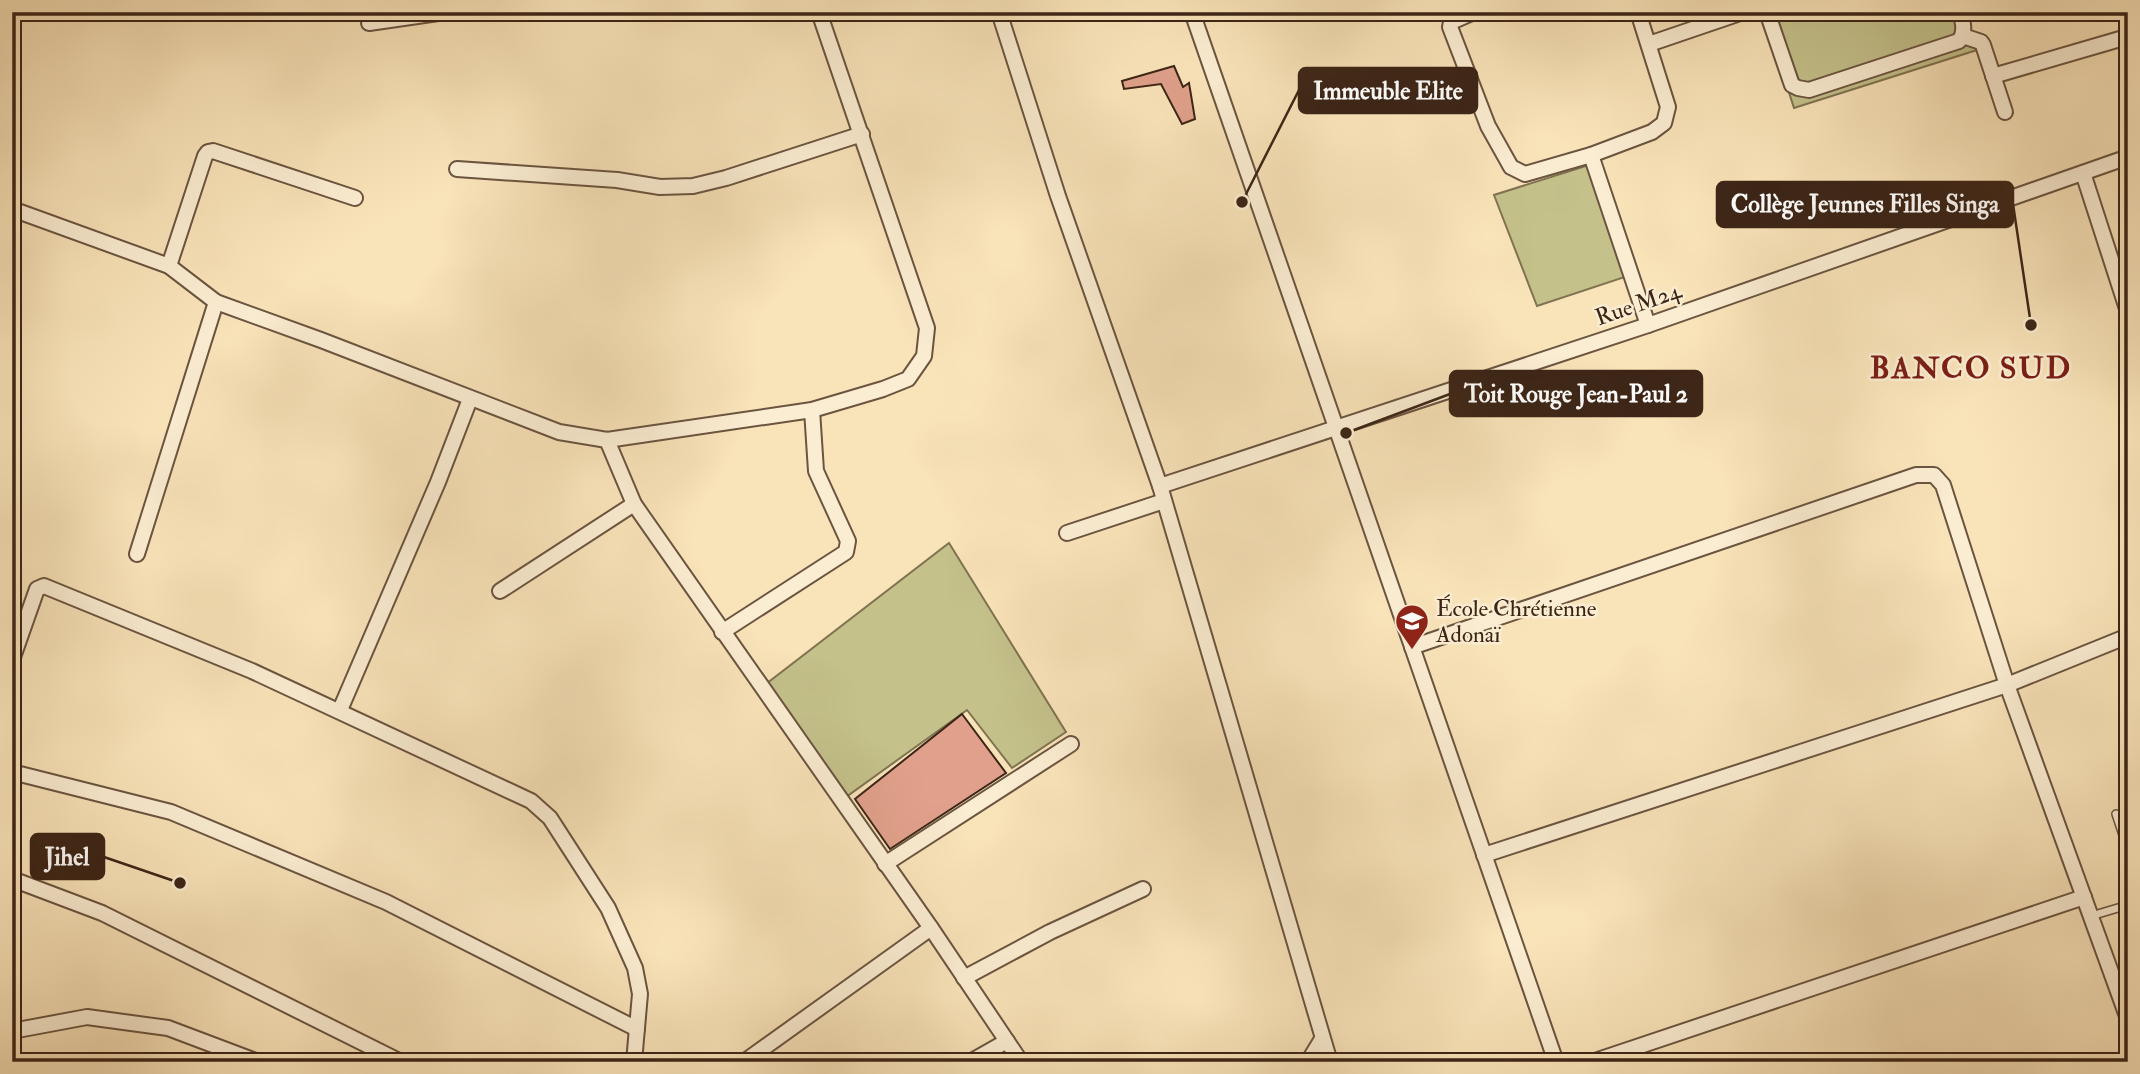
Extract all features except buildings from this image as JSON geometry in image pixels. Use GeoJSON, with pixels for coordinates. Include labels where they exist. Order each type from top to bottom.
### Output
{"type":"FeatureCollection","features":[{"type":"Feature","properties":{"kind":"street"},"geometry":{"type":"LineString","coordinates":[[369,23],[445,12]]}},
{"type":"Feature","properties":{"kind":"street"},"geometry":{"type":"LineString","coordinates":[[12,209],[169,266],[216,302],[559,432],[607,440],[812,410],[883,390],[908,379],[924,356],[927,328],[819,12]]}},
{"type":"Feature","properties":{"kind":"street"},"geometry":{"type":"LineString","coordinates":[[999,12],[1058,196],[1160,486],[1329,1062]]}},
{"type":"Feature","properties":{"kind":"street"},"geometry":{"type":"LineString","coordinates":[[1192,12],[1556,1062]]}},
{"type":"Feature","properties":{"kind":"street"},"geometry":{"type":"LineString","coordinates":[[1474,12],[1451,22],[1450,27],[1488,126],[1511,167],[1525,174],[1591,155],[1652,132],[1664,123],[1668,107],[1638,12]]}},
{"type":"Feature","properties":{"kind":"street"},"geometry":{"type":"LineString","coordinates":[[1649,44],[1743,12]]}},
{"type":"Feature","properties":{"kind":"street"},"geometry":{"type":"LineString","coordinates":[[1767,12],[1792,85],[1809,90],[1959,41],[1963,36],[1960,12]]}},
{"type":"Feature","properties":{"kind":"street"},"geometry":{"type":"LineString","coordinates":[[1963,36],[1980,42],[2005,112]]}},
{"type":"Feature","properties":{"kind":"street"},"geometry":{"type":"LineString","coordinates":[[1993,76],[2120,39]]}},
{"type":"Feature","properties":{"kind":"street"},"geometry":{"type":"LineString","coordinates":[[457,169],[617,180],[660,187],[692,186],[726,178],[862,134]]}},
{"type":"Feature","properties":{"kind":"street"},"geometry":{"type":"LineString","coordinates":[[169,266],[208,152],[213,151],[355,198]]}},
{"type":"Feature","properties":{"kind":"street"},"geometry":{"type":"LineString","coordinates":[[1591,155],[1648,325]]}},
{"type":"Feature","properties":{"kind":"street","name":"Rue M24"},"geometry":{"type":"LineString","coordinates":[[1160,486],[1648,325],[2128,157]]}},
{"type":"Feature","properties":{"kind":"street"},"geometry":{"type":"LineString","coordinates":[[2083,173],[2128,312]]}},
{"type":"Feature","properties":{"kind":"street"},"geometry":{"type":"LineString","coordinates":[[136,554],[216,302]]}},
{"type":"Feature","properties":{"kind":"street"},"geometry":{"type":"LineString","coordinates":[[340,710],[438,482],[470,398]]}},
{"type":"Feature","properties":{"kind":"street"},"geometry":{"type":"LineString","coordinates":[[722,632],[846,552],[849,547],[816,471],[812,410]]}},
{"type":"Feature","properties":{"kind":"street"},"geometry":{"type":"LineString","coordinates":[[607,440],[634,504],[1021,1062]]}},
{"type":"Feature","properties":{"kind":"street"},"geometry":{"type":"LineString","coordinates":[[1412,647],[1916,475],[1934,475],[1943,485],[2007,685],[2128,1019]]}},
{"type":"Feature","properties":{"kind":"street"},"geometry":{"type":"LineString","coordinates":[[1067,533],[1164,501]]}},
{"type":"Feature","properties":{"kind":"street"},"geometry":{"type":"LineString","coordinates":[[500,591],[634,504]]}},
{"type":"Feature","properties":{"kind":"street"},"geometry":{"type":"LineString","coordinates":[[12,660],[37,589],[44,586],[252,671],[531,801],[550,818],[608,908],[635,968],[640,994],[634,1062]]}},
{"type":"Feature","properties":{"kind":"street"},"geometry":{"type":"LineString","coordinates":[[1484,855],[2007,685],[2128,636]]}},
{"type":"Feature","properties":{"kind":"street"},"geometry":{"type":"LineString","coordinates":[[885,864],[1071,744]]}},
{"type":"Feature","properties":{"kind":"street"},"geometry":{"type":"LineString","coordinates":[[12,772],[171,812],[386,902],[637,1029]]}},
{"type":"Feature","properties":{"kind":"street"},"geometry":{"type":"LineString","coordinates":[[12,878],[102,913],[401,1062]]}},
{"type":"Feature","properties":{"kind":"street"},"geometry":{"type":"LineString","coordinates":[[964,978],[1050,932],[1143,889]]}},
{"type":"Feature","properties":{"kind":"street"},"geometry":{"type":"LineString","coordinates":[[1592,1062],[2084,897]]}},
{"type":"Feature","properties":{"kind":"street"},"geometry":{"type":"LineString","coordinates":[[744,1062],[930,929]]}},
{"type":"Feature","properties":{"kind":"street"},"geometry":{"type":"LineString","coordinates":[[12,1031],[87,1017],[168,1028],[258,1062]]}},
{"type":"Feature","properties":{"kind":"street"},"geometry":{"type":"LineString","coordinates":[[1308,1062],[1322,1039]]}},
{"type":"Feature","properties":{"kind":"street"},"geometry":{"type":"LineString","coordinates":[[970,1062],[1007,1041]]}},
{"type":"Feature","properties":{"kind":"lane"},"geometry":{"type":"LineString","coordinates":[[2116,814],[2128,850]]}},
{"type":"Feature","properties":{"kind":"lane"},"geometry":{"type":"LineString","coordinates":[[2091,916],[2128,905]]}},
{"type":"Feature","properties":{"kind":"shaded area"},"geometry":{"type":"Polygon","coordinates":[[[1763,12],[1964,12],[1977,50],[1794,108],[1763,12]]]}},
{"type":"Feature","properties":{"kind":"shaded area"},"geometry":{"type":"Polygon","coordinates":[[[1589,165],[1631,275],[1537,306],[1494,195],[1589,165]]]}},
{"type":"Feature","properties":{"kind":"shaded area"},"geometry":{"type":"Polygon","coordinates":[[[949,543],[1066,732],[1012,768],[967,710],[846,797],[766,684],[949,543]]]}},
{"type":"Feature","properties":{"kind":"place","name":"Immeuble Elite"},"geometry":{"type":"Point","coordinates":[1242,202]}},
{"type":"Feature","properties":{"kind":"place","name":"Collège Jeunnes Filles Singa"},"geometry":{"type":"Point","coordinates":[2031,325]}},
{"type":"Feature","properties":{"kind":"place","name":"Toit Rouge Jean-Paul 2"},"geometry":{"type":"Point","coordinates":[1346,433]}},
{"type":"Feature","properties":{"kind":"place","name":"École Chrétienne Adonaï"},"geometry":{"type":"Point","coordinates":[1412,651]}},
{"type":"Feature","properties":{"kind":"place","name":"Jihel"},"geometry":{"type":"Point","coordinates":[180,883]}},
{"type":"Feature","properties":{"kind":"district","name":"BANCO SUD"},"geometry":{"type":"Point","coordinates":[1971,368]}}]}
